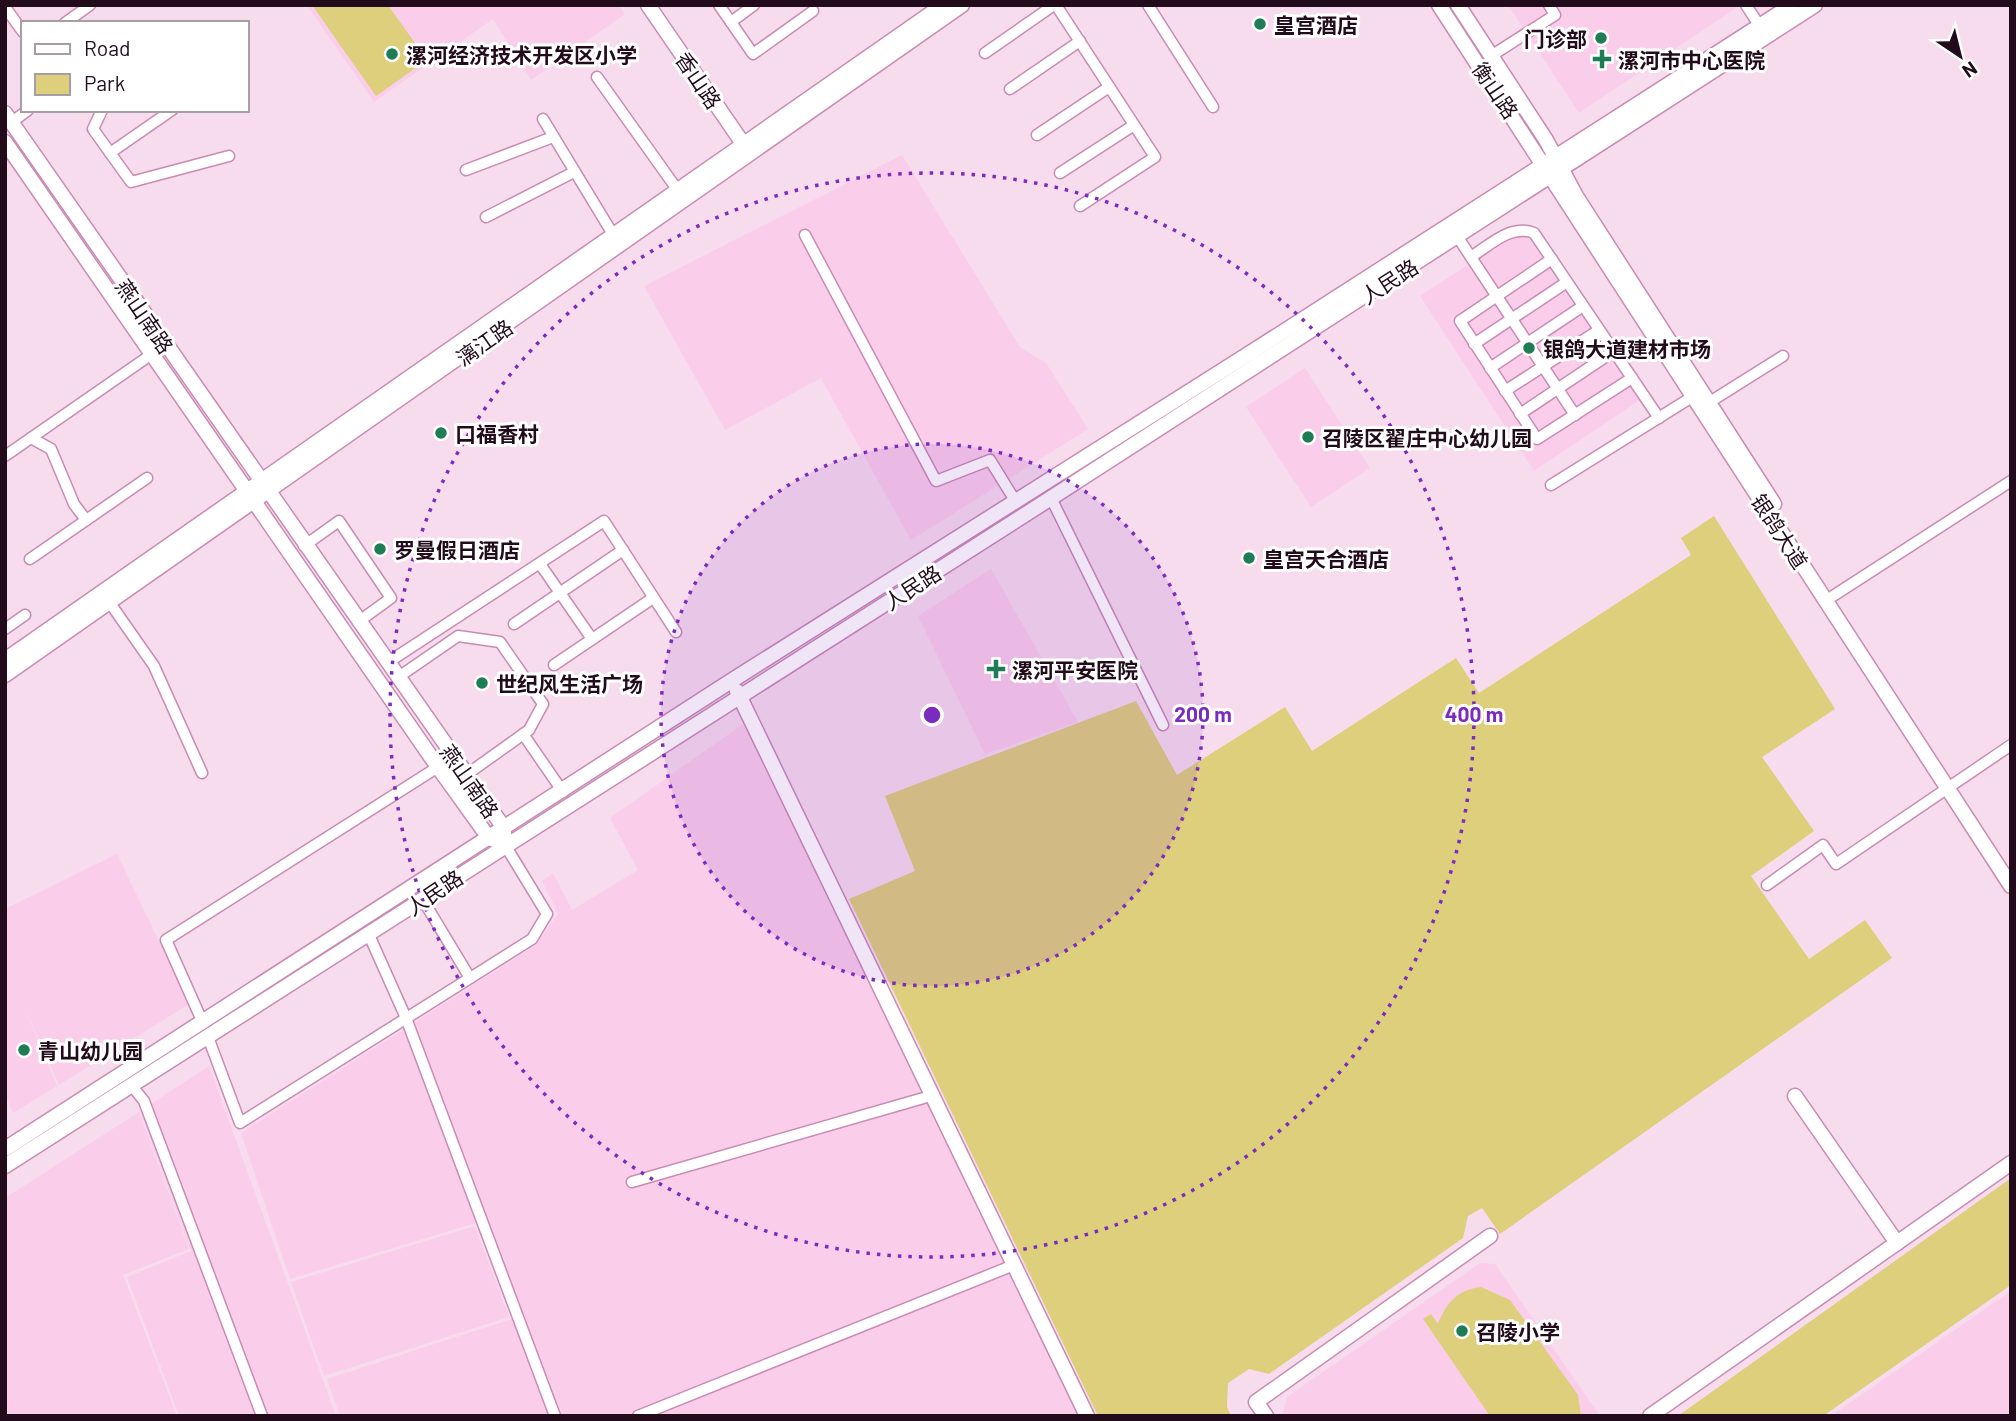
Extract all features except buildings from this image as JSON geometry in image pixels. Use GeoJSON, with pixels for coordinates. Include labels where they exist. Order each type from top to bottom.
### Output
{"type":"FeatureCollection","features":[{"type":"Feature","properties":{"kind":"main road","name":"香山路"},"geometry":{"type":"LineString","coordinates":[[648,5],[747,150]]}},
{"type":"Feature","properties":{"kind":"main road","name":"漓江路"},"geometry":{"type":"LineString","coordinates":[[617,241],[679,192],[747,150],[943,5]]}},
{"type":"Feature","properties":{"kind":"main road","name":"衡山路"},"geometry":{"type":"LineString","coordinates":[[1439,5],[1552,167]]}},
{"type":"Feature","properties":{"kind":"main road","name":"衡山路"},"geometry":{"type":"LineString","coordinates":[[1458,5],[1491,56],[1552,167]]}},
{"type":"Feature","properties":{"kind":"main road","name":"人民路"},"geometry":{"type":"LineString","coordinates":[[1690,77],[1759,25],[1792,5]]}},
{"type":"Feature","properties":{"kind":"main road","name":"人民路"},"geometry":{"type":"LineString","coordinates":[[5,1166],[132,1086],[206,1030],[503,828],[563,792],[731,681],[1552,167],[1690,77],[1815,5]]}},
{"type":"Feature","properties":{"kind":"main road","name":"漓江路"},"geometry":{"type":"LineString","coordinates":[[5,675],[110,603],[264,488],[747,150],[960,6]]}},
{"type":"Feature","properties":{"kind":"main road","name":"燕山南路"},"geometry":{"type":"LineString","coordinates":[[7,121],[503,828],[505,845]]}},
{"type":"Feature","properties":{"kind":"main road","name":"燕山南路"},"geometry":{"type":"LineString","coordinates":[[5,142],[438,767],[489,838],[505,845]]}},
{"type":"Feature","properties":{"kind":"main road","name":"人民路"},"geometry":{"type":"LineString","coordinates":[[5,1149],[369,935],[505,845],[740,698],[1457,236],[1552,167]]}},
{"type":"Feature","properties":{"kind":"main road","name":"银鸽大道"},"geometry":{"type":"LineString","coordinates":[[1552,167],[1700,403],[1951,785],[2011,870]]}},
{"type":"Feature","properties":{"kind":"main road"},"geometry":{"type":"LineString","coordinates":[[89,263],[102,253]]}},
{"type":"Feature","properties":{"kind":"main road"},"geometry":{"type":"LineString","coordinates":[[152,354],[165,345]]}},
{"type":"Feature","properties":{"kind":"main road","name":"银鸽大道"},"geometry":{"type":"LineString","coordinates":[[1700,403],[1833,596],[2011,886]]}},
{"type":"Feature","properties":{"kind":"main road","name":"漓江路"},"geometry":{"type":"LineString","coordinates":[[5,660],[250,498]]}},
{"type":"Feature","properties":{"kind":"main road"},"geometry":{"type":"LineString","coordinates":[[349,640],[361,626]]}},
{"type":"Feature","properties":{"kind":"main road"},"geometry":{"type":"LineString","coordinates":[[731,681],[934,1095],[1087,1416]]}},
{"type":"Feature","properties":{"kind":"main road"},"geometry":{"type":"LineString","coordinates":[[1795,1097],[1897,1243]]}},
{"type":"Feature","properties":{"kind":"main road"},"geometry":{"type":"LineString","coordinates":[[1650,1416],[2011,1163]]}},
{"type":"Feature","properties":{"kind":"main road"},"geometry":{"type":"LineString","coordinates":[[1266,1416],[1256,1402],[1490,1236]]}},
{"type":"Feature","properties":{"kind":"street"},"geometry":{"type":"LineString","coordinates":[[68,21],[90,5]]}},
{"type":"Feature","properties":{"kind":"street"},"geometry":{"type":"LineString","coordinates":[[719,5],[753,54],[813,11]]}},
{"type":"Feature","properties":{"kind":"street"},"geometry":{"type":"LineString","coordinates":[[731,22],[754,5]]}},
{"type":"Feature","properties":{"kind":"street"},"geometry":{"type":"LineString","coordinates":[[985,53],[1055,5],[1155,157],[1080,206]]}},
{"type":"Feature","properties":{"kind":"street"},"geometry":{"type":"LineString","coordinates":[[1148,5],[1213,107]]}},
{"type":"Feature","properties":{"kind":"street"},"geometry":{"type":"LineString","coordinates":[[1491,56],[1555,15],[1549,5]]}},
{"type":"Feature","properties":{"kind":"street"},"geometry":{"type":"LineString","coordinates":[[1746,5],[1759,25]]}},
{"type":"Feature","properties":{"kind":"street"},"geometry":{"type":"LineString","coordinates":[[9,7],[21,28]]}},
{"type":"Feature","properties":{"kind":"street"},"geometry":{"type":"LineString","coordinates":[[1010,89],[1080,41]]}},
{"type":"Feature","properties":{"kind":"street"},"geometry":{"type":"LineString","coordinates":[[597,77],[679,192]]}},
{"type":"Feature","properties":{"kind":"street"},"geometry":{"type":"LineString","coordinates":[[1037,135],[1109,87]]}},
{"type":"Feature","properties":{"kind":"street"},"geometry":{"type":"LineString","coordinates":[[7,121],[25,112]]}},
{"type":"Feature","properties":{"kind":"street"},"geometry":{"type":"LineString","coordinates":[[101,112],[93,129],[131,182],[229,156]]}},
{"type":"Feature","properties":{"kind":"street"},"geometry":{"type":"LineString","coordinates":[[110,153],[169,112]]}},
{"type":"Feature","properties":{"kind":"street"},"geometry":{"type":"LineString","coordinates":[[543,119],[617,241]]}},
{"type":"Feature","properties":{"kind":"street"},"geometry":{"type":"LineString","coordinates":[[1060,173],[1134,125]]}},
{"type":"Feature","properties":{"kind":"street"},"geometry":{"type":"LineString","coordinates":[[466,170],[553,137]]}},
{"type":"Feature","properties":{"kind":"street"},"geometry":{"type":"LineString","coordinates":[[486,217],[574,172]]}},
{"type":"Feature","properties":{"kind":"street"},"geometry":{"type":"LineString","coordinates":[[1471,257],[1514,230],[1523,229],[1534,233],[1658,418]]}},
{"type":"Feature","properties":{"kind":"street"},"geometry":{"type":"LineString","coordinates":[[805,235],[936,481],[990,460],[1016,502]]}},
{"type":"Feature","properties":{"kind":"street"},"geometry":{"type":"LineString","coordinates":[[1457,236],[1575,415]]}},
{"type":"Feature","properties":{"kind":"street"},"geometry":{"type":"LineString","coordinates":[[1552,259],[1460,321],[1520,414],[1538,439],[1632,378]]}},
{"type":"Feature","properties":{"kind":"street"},"geometry":{"type":"LineString","coordinates":[[1475,344],[1567,282]]}},
{"type":"Feature","properties":{"kind":"street"},"geometry":{"type":"LineString","coordinates":[[1490,368],[1583,306]]}},
{"type":"Feature","properties":{"kind":"street"},"geometry":{"type":"LineString","coordinates":[[1505,391],[1599,330]]}},
{"type":"Feature","properties":{"kind":"street"},"geometry":{"type":"LineString","coordinates":[[1520,414],[1614,352]]}},
{"type":"Feature","properties":{"kind":"street"},"geometry":{"type":"LineString","coordinates":[[5,456],[152,354]]}},
{"type":"Feature","properties":{"kind":"street"},"geometry":{"type":"LineString","coordinates":[[1551,485],[1658,418],[1700,403],[1783,356]]}},
{"type":"Feature","properties":{"kind":"street"},"geometry":{"type":"LineString","coordinates":[[31,438],[51,449],[74,504],[86,520]]}},
{"type":"Feature","properties":{"kind":"street"},"geometry":{"type":"LineString","coordinates":[[30,559],[147,478]]}},
{"type":"Feature","properties":{"kind":"street"},"geometry":{"type":"LineString","coordinates":[[1833,596],[2011,481]]}},
{"type":"Feature","properties":{"kind":"street"},"geometry":{"type":"LineString","coordinates":[[1051,498],[1163,725]]}},
{"type":"Feature","properties":{"kind":"street"},"geometry":{"type":"LineString","coordinates":[[304,546],[339,521],[391,598],[361,626]]}},
{"type":"Feature","properties":{"kind":"street"},"geometry":{"type":"LineString","coordinates":[[387,663],[604,521],[676,632]]}},
{"type":"Feature","properties":{"kind":"street"},"geometry":{"type":"LineString","coordinates":[[514,624],[623,550]]}},
{"type":"Feature","properties":{"kind":"street"},"geometry":{"type":"LineString","coordinates":[[540,564],[592,639]]}},
{"type":"Feature","properties":{"kind":"street"},"geometry":{"type":"LineString","coordinates":[[554,665],[653,598]]}},
{"type":"Feature","properties":{"kind":"street"},"geometry":{"type":"LineString","coordinates":[[110,603],[154,666],[202,773]]}},
{"type":"Feature","properties":{"kind":"street"},"geometry":{"type":"LineString","coordinates":[[5,629],[25,615]]}},
{"type":"Feature","properties":{"kind":"street"},"geometry":{"type":"LineString","coordinates":[[397,678],[458,636],[500,642],[543,704],[529,730],[466,775]]}},
{"type":"Feature","properties":{"kind":"street"},"geometry":{"type":"LineString","coordinates":[[523,734],[563,792]]}},
{"type":"Feature","properties":{"kind":"street"},"geometry":{"type":"LineString","coordinates":[[1767,885],[1823,845],[1836,864],[2011,745]]}},
{"type":"Feature","properties":{"kind":"street"},"geometry":{"type":"LineString","coordinates":[[438,767],[166,940],[206,1030],[240,1123],[533,939],[547,914],[505,845]]}},
{"type":"Feature","properties":{"kind":"street"},"geometry":{"type":"LineString","coordinates":[[423,900],[470,978]]}},
{"type":"Feature","properties":{"kind":"street"},"geometry":{"type":"LineString","coordinates":[[369,935],[407,1018],[555,1416]]}},
{"type":"Feature","properties":{"kind":"street"},"geometry":{"type":"LineString","coordinates":[[132,1086],[144,1101],[262,1416]]}},
{"type":"Feature","properties":{"kind":"street"},"geometry":{"type":"LineString","coordinates":[[632,1182],[934,1095]]}},
{"type":"Feature","properties":{"kind":"street"},"geometry":{"type":"LineString","coordinates":[[638,1416],[1014,1265]]}},
{"type":"Feature","properties":{"kind":"shaded area","name":"漯河经济技术开发区小学"},"geometry":{"type":"Polygon","coordinates":[[[307,5],[619,5],[625,14],[531,80],[493,19],[374,102],[307,5]]]}},
{"type":"Feature","properties":{"kind":"shaded area","name":"漯河市中心医院"},"geometry":{"type":"Polygon","coordinates":[[[1508,5],[1741,5],[1579,113],[1508,5]]]}},
{"type":"Feature","properties":{"kind":"shaded area"},"geometry":{"type":"Polygon","coordinates":[[[902,155],[1020,347],[1046,363],[1088,429],[911,540],[821,378],[725,430],[644,286],[902,155]]]}},
{"type":"Feature","properties":{"kind":"shaded area","name":"银鸽大道建材市场"},"geometry":{"type":"Polygon","coordinates":[[[1514,235],[1525,236],[1533,241],[1640,400],[1534,471],[1420,296],[1514,235]]]}},
{"type":"Feature","properties":{"kind":"shaded area","name":"召陵区翟庄中心幼儿园"},"geometry":{"type":"Polygon","coordinates":[[[1305,368],[1370,468],[1311,507],[1246,407],[1305,368]]]}},
{"type":"Feature","properties":{"kind":"shaded area","name":"漯河平安医院"},"geometry":{"type":"Polygon","coordinates":[[[991,569],[1078,722],[985,754],[918,616],[991,569]]]}},
{"type":"Feature","properties":{"kind":"shaded area"},"geometry":{"type":"Polygon","coordinates":[[[743,724],[929,1102],[1078,1416],[340,1416],[327,1379],[521,1316],[486,1220],[290,1279],[241,1133],[536,945],[558,914],[542,881],[553,873],[572,910],[638,870],[610,818],[743,724]]]}},
{"type":"Feature","properties":{"kind":"shaded area"},"geometry":{"type":"Polygon","coordinates":[[[117,854],[189,1004],[59,1085],[23,1005],[57,1086],[13,1113],[5,1093],[5,909],[117,854]]]}},
{"type":"Feature","properties":{"kind":"shaded area"},"geometry":{"type":"Polygon","coordinates":[[[209,1066],[336,1416],[179,1416],[127,1277],[191,1251],[140,1111],[209,1066]]]}},
{"type":"Feature","properties":{"kind":"shaded area"},"geometry":{"type":"Polygon","coordinates":[[[139,1112],[189,1249],[123,1275],[177,1416],[5,1416],[5,1198],[139,1112]]]}},
{"type":"Feature","properties":{"kind":"shaded area"},"geometry":{"type":"Polygon","coordinates":[[[475,1226],[509,1317],[324,1376],[291,1282],[475,1226]]]}},
{"type":"Feature","properties":{"kind":"shaded area","name":"召陵小学"},"geometry":{"type":"Polygon","coordinates":[[[1480,1263],[1495,1264],[1600,1416],[1282,1416],[1287,1397],[1480,1263]]]}},
{"type":"Feature","properties":{"kind":"shaded area"},"geometry":{"type":"Polygon","coordinates":[[[2011,1291],[2011,1416],[1831,1416],[2011,1291]]]}},
{"type":"Feature","properties":{"kind":"green space"},"geometry":{"type":"Polygon","coordinates":[[[312,5],[388,5],[427,60],[376,96],[312,5]]]}},
{"type":"Feature","properties":{"kind":"green space"},"geometry":{"type":"Polygon","coordinates":[[[1714,516],[1835,709],[1762,757],[1814,831],[1751,876],[1809,959],[1865,920],[1892,958],[1500,1234],[1482,1208],[1468,1216],[1463,1238],[1269,1374],[1249,1369],[1228,1383],[1227,1407],[1231,1416],[1098,1416],[849,899],[915,871],[885,796],[1136,701],[1177,775],[1285,707],[1312,751],[1456,658],[1479,693],[1691,555],[1681,538],[1714,516]]]}},
{"type":"Feature","properties":{"kind":"green space"},"geometry":{"type":"Polygon","coordinates":[[[2011,1178],[2011,1285],[1823,1416],[1678,1416],[2011,1178]]]}},
{"type":"Feature","properties":{"kind":"green space"},"geometry":{"type":"Polygon","coordinates":[[[1481,1287],[1510,1300],[1578,1395],[1581,1416],[1490,1416],[1423,1319],[1431,1314],[1438,1324],[1454,1298],[1465,1291],[1481,1287]]]}},
{"type":"Feature","properties":{"kind":"place","name":"皇宫酒店"},"geometry":{"type":"Point","coordinates":[1260,24]}},
{"type":"Feature","properties":{"kind":"place","name":"门诊部"},"geometry":{"type":"Point","coordinates":[1601,38]}},
{"type":"Feature","properties":{"kind":"place","name":"漯河经济技术开发区小学"},"geometry":{"type":"Point","coordinates":[392,54]}},
{"type":"Feature","properties":{"kind":"place","name":"漯河市中心医院"},"geometry":{"type":"Point","coordinates":[1602,59]}},
{"type":"Feature","properties":{"kind":"place","name":"银鸽大道建材市场"},"geometry":{"type":"Point","coordinates":[1529,348]}},
{"type":"Feature","properties":{"kind":"place","name":"口福香村"},"geometry":{"type":"Point","coordinates":[441,433]}},
{"type":"Feature","properties":{"kind":"place","name":"召陵区翟庄中心幼儿园"},"geometry":{"type":"Point","coordinates":[1308,437]}},
{"type":"Feature","properties":{"kind":"place","name":"罗曼假日酒店"},"geometry":{"type":"Point","coordinates":[380,549]}},
{"type":"Feature","properties":{"kind":"place","name":"皇宫天合酒店"},"geometry":{"type":"Point","coordinates":[1249,558]}},
{"type":"Feature","properties":{"kind":"place","name":"漯河平安医院"},"geometry":{"type":"Point","coordinates":[996,669]}},
{"type":"Feature","properties":{"kind":"place","name":"世纪风生活广场"},"geometry":{"type":"Point","coordinates":[482,683]}},
{"type":"Feature","properties":{"kind":"place","name":"青山幼儿园"},"geometry":{"type":"Point","coordinates":[24,1050]}},
{"type":"Feature","properties":{"kind":"place","name":"召陵小学"},"geometry":{"type":"Point","coordinates":[1462,1331]}}]}
